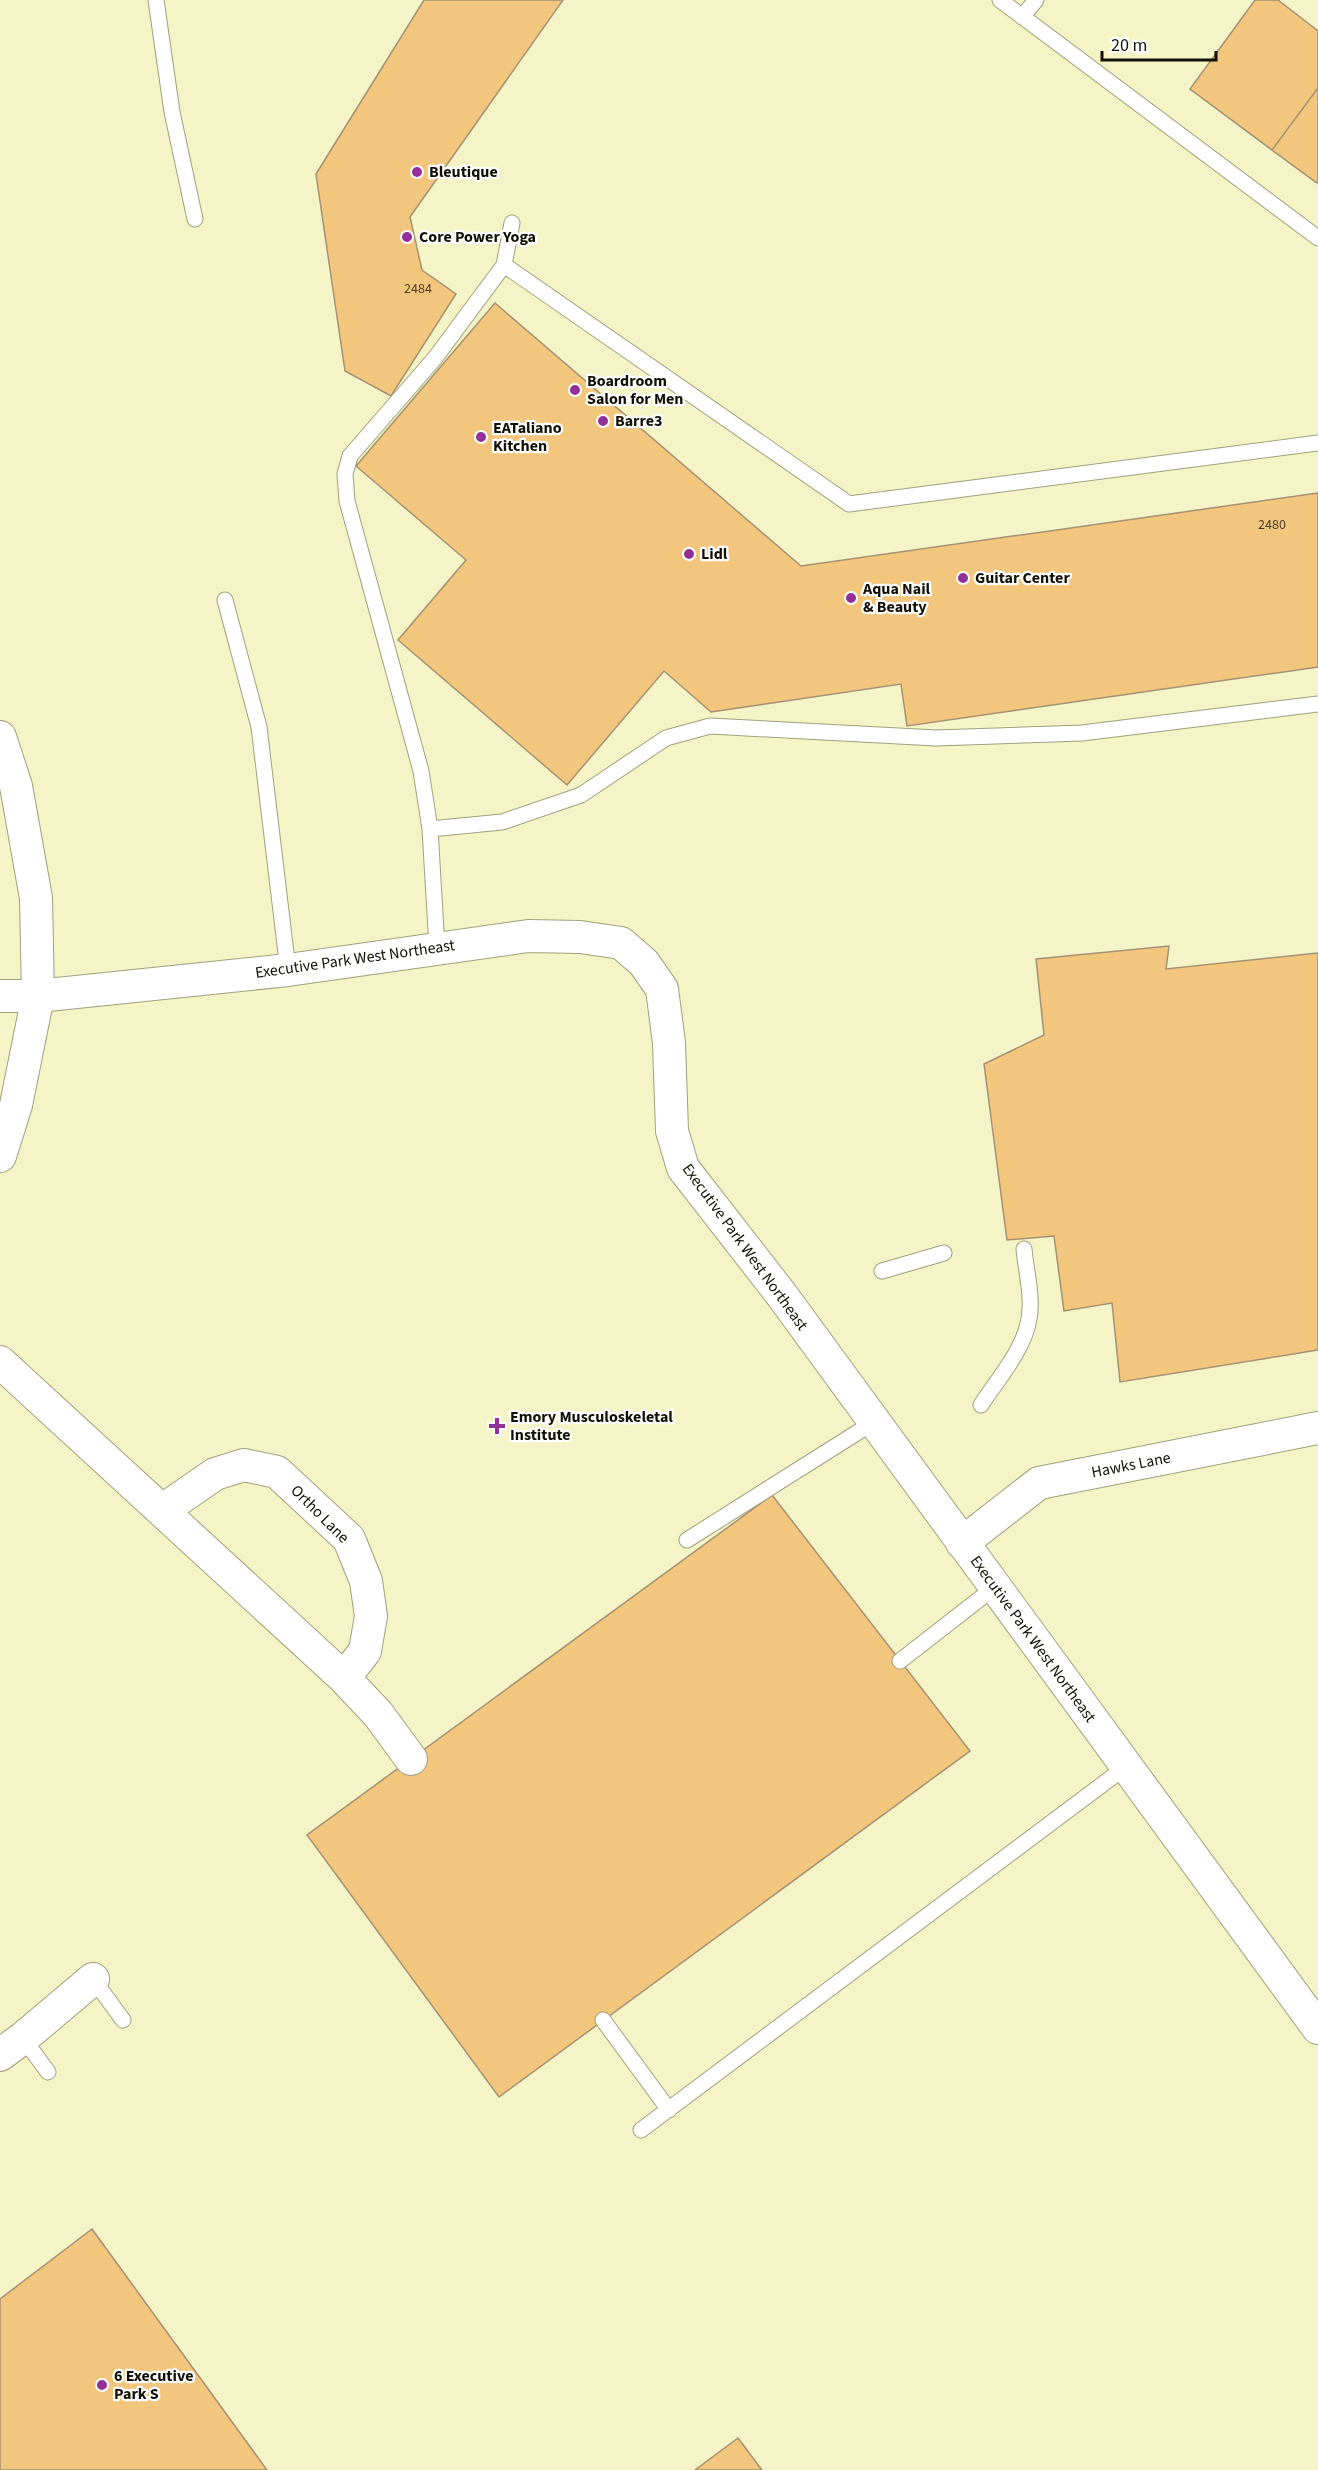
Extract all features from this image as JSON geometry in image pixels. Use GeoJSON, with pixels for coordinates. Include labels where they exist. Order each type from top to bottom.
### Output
{"type":"FeatureCollection","features":[{"type":"Feature","properties":{"kind":"street"},"geometry":{"type":"LineString","coordinates":[[0,738],[16,786],[36,898],[38,996],[16,1105],[0,1156]]}},
{"type":"Feature","properties":{"kind":"street","name":"Executive Park West Northeast"},"geometry":{"type":"LineString","coordinates":[[0,996],[38,996],[288,970],[528,936],[580,937],[621,943],[644,963],[662,989],[669,1043],[672,1131],[683,1168],[781,1294],[1318,2028]]}},
{"type":"Feature","properties":{"kind":"street"},"geometry":{"type":"LineString","coordinates":[[0,1362],[344,1678],[378,1714],[411,1759]]}},
{"type":"Feature","properties":{"kind":"street","name":"Hawks Lane"},"geometry":{"type":"LineString","coordinates":[[962,1543],[1039,1483],[1318,1428]]}},
{"type":"Feature","properties":{"kind":"street","name":"Ortho Lane"},"geometry":{"type":"LineString","coordinates":[[163,1510],[215,1474],[243,1465],[277,1472],[349,1539],[366,1581],[371,1616],[365,1651],[344,1678]]}},
{"type":"Feature","properties":{"kind":"street"},"geometry":{"type":"LineString","coordinates":[[12,2046],[93,1979]]}},
{"type":"Feature","properties":{"kind":"lane"},"geometry":{"type":"LineString","coordinates":[[156,0],[172,112],[195,219]]}},
{"type":"Feature","properties":{"kind":"lane"},"geometry":{"type":"LineString","coordinates":[[1000,0],[1318,238]]}},
{"type":"Feature","properties":{"kind":"lane"},"geometry":{"type":"LineString","coordinates":[[1022,17],[1036,0]]}},
{"type":"Feature","properties":{"kind":"lane"},"geometry":{"type":"LineString","coordinates":[[437,948],[430,829],[421,771],[347,501],[345,474],[350,456],[435,358],[504,265],[512,223]]}},
{"type":"Feature","properties":{"kind":"lane"},"geometry":{"type":"LineString","coordinates":[[504,265],[849,504],[1318,443]]}},
{"type":"Feature","properties":{"kind":"lane"},"geometry":{"type":"LineString","coordinates":[[225,600],[259,727],[288,970]]}},
{"type":"Feature","properties":{"kind":"lane"},"geometry":{"type":"LineString","coordinates":[[430,829],[502,822],[581,795],[666,738],[710,726],[936,738],[1082,733],[1318,704]]}},
{"type":"Feature","properties":{"kind":"lane"},"geometry":{"type":"LineString","coordinates":[[981,1405],[1018,1347],[1029,1320],[1024,1249]]}},
{"type":"Feature","properties":{"kind":"lane"},"geometry":{"type":"LineString","coordinates":[[882,1271],[944,1252]]}},
{"type":"Feature","properties":{"kind":"lane"},"geometry":{"type":"LineString","coordinates":[[687,1540],[873,1422]]}},
{"type":"Feature","properties":{"kind":"lane"},"geometry":{"type":"LineString","coordinates":[[900,1661],[995,1587]]}},
{"type":"Feature","properties":{"kind":"lane"},"geometry":{"type":"LineString","coordinates":[[641,2130],[1126,1766]]}},
{"type":"Feature","properties":{"kind":"lane"},"geometry":{"type":"LineString","coordinates":[[93,1979],[123,2020]]}},
{"type":"Feature","properties":{"kind":"lane"},"geometry":{"type":"LineString","coordinates":[[603,2020],[669,2110]]}},
{"type":"Feature","properties":{"kind":"lane"},"geometry":{"type":"LineString","coordinates":[[12,2046],[48,2072]]}},
{"type":"Feature","properties":{"kind":"shaded area"},"geometry":{"type":"Polygon","coordinates":[[[0,0],[1318,0],[1318,2470],[0,2470],[0,0]]]}},
{"type":"Feature","properties":{"kind":"building"},"geometry":{"type":"Polygon","coordinates":[[[424,0],[563,0],[410,217],[422,270],[456,294],[391,396],[345,371],[316,174],[424,0]]]}},
{"type":"Feature","properties":{"kind":"building"},"geometry":{"type":"Polygon","coordinates":[[[1255,0],[1278,0],[1318,31],[1318,88],[1272,150],[1190,89],[1255,0]]]}},
{"type":"Feature","properties":{"kind":"building"},"geometry":{"type":"Polygon","coordinates":[[[1318,88],[1318,181],[1317,183],[1272,150],[1318,88]]]}},
{"type":"Feature","properties":{"kind":"building"},"geometry":{"type":"Polygon","coordinates":[[[495,303],[801,566],[1318,493],[1318,667],[907,726],[901,684],[711,712],[664,671],[567,785],[398,640],[466,560],[356,466],[495,303]]]}},
{"type":"Feature","properties":{"kind":"building"},"geometry":{"type":"Polygon","coordinates":[[[1169,946],[1166,969],[1318,953],[1318,1350],[1120,1382],[1112,1303],[1064,1311],[1054,1236],[1007,1240],[984,1064],[1044,1035],[1036,959],[1169,946]]]}},
{"type":"Feature","properties":{"kind":"building"},"geometry":{"type":"Polygon","coordinates":[[[772,1495],[970,1751],[499,2097],[307,1835],[772,1495]]]}},
{"type":"Feature","properties":{"kind":"building","name":"6 Executive Park S"},"geometry":{"type":"Polygon","coordinates":[[[92,2229],[267,2470],[0,2470],[0,2299],[92,2229]]]}},
{"type":"Feature","properties":{"kind":"building"},"geometry":{"type":"Polygon","coordinates":[[[738,2438],[762,2470],[695,2470],[738,2438]]]}},
{"type":"Feature","properties":{"kind":"place","name":"Bleutique"},"geometry":{"type":"Point","coordinates":[417,172]}},
{"type":"Feature","properties":{"kind":"place","name":"Core Power Yoga"},"geometry":{"type":"Point","coordinates":[407,237]}},
{"type":"Feature","properties":{"kind":"place","name":"Boardroom Salon for Men"},"geometry":{"type":"Point","coordinates":[575,390]}},
{"type":"Feature","properties":{"kind":"place","name":"Barre3"},"geometry":{"type":"Point","coordinates":[603,421]}},
{"type":"Feature","properties":{"kind":"place","name":"EATaliano Kitchen"},"geometry":{"type":"Point","coordinates":[481,437]}},
{"type":"Feature","properties":{"kind":"place","name":"Lidl"},"geometry":{"type":"Point","coordinates":[689,554]}},
{"type":"Feature","properties":{"kind":"place","name":"Guitar Center"},"geometry":{"type":"Point","coordinates":[963,578]}},
{"type":"Feature","properties":{"kind":"place","name":"Aqua Nail & Beauty"},"geometry":{"type":"Point","coordinates":[851,598]}},
{"type":"Feature","properties":{"kind":"place","name":"Emory Musculoskeletal Institute"},"geometry":{"type":"Point","coordinates":[497,1426]}},
{"type":"Feature","properties":{"kind":"place","name":"6 Executive Park S"},"geometry":{"type":"Point","coordinates":[102,2385]}}]}
